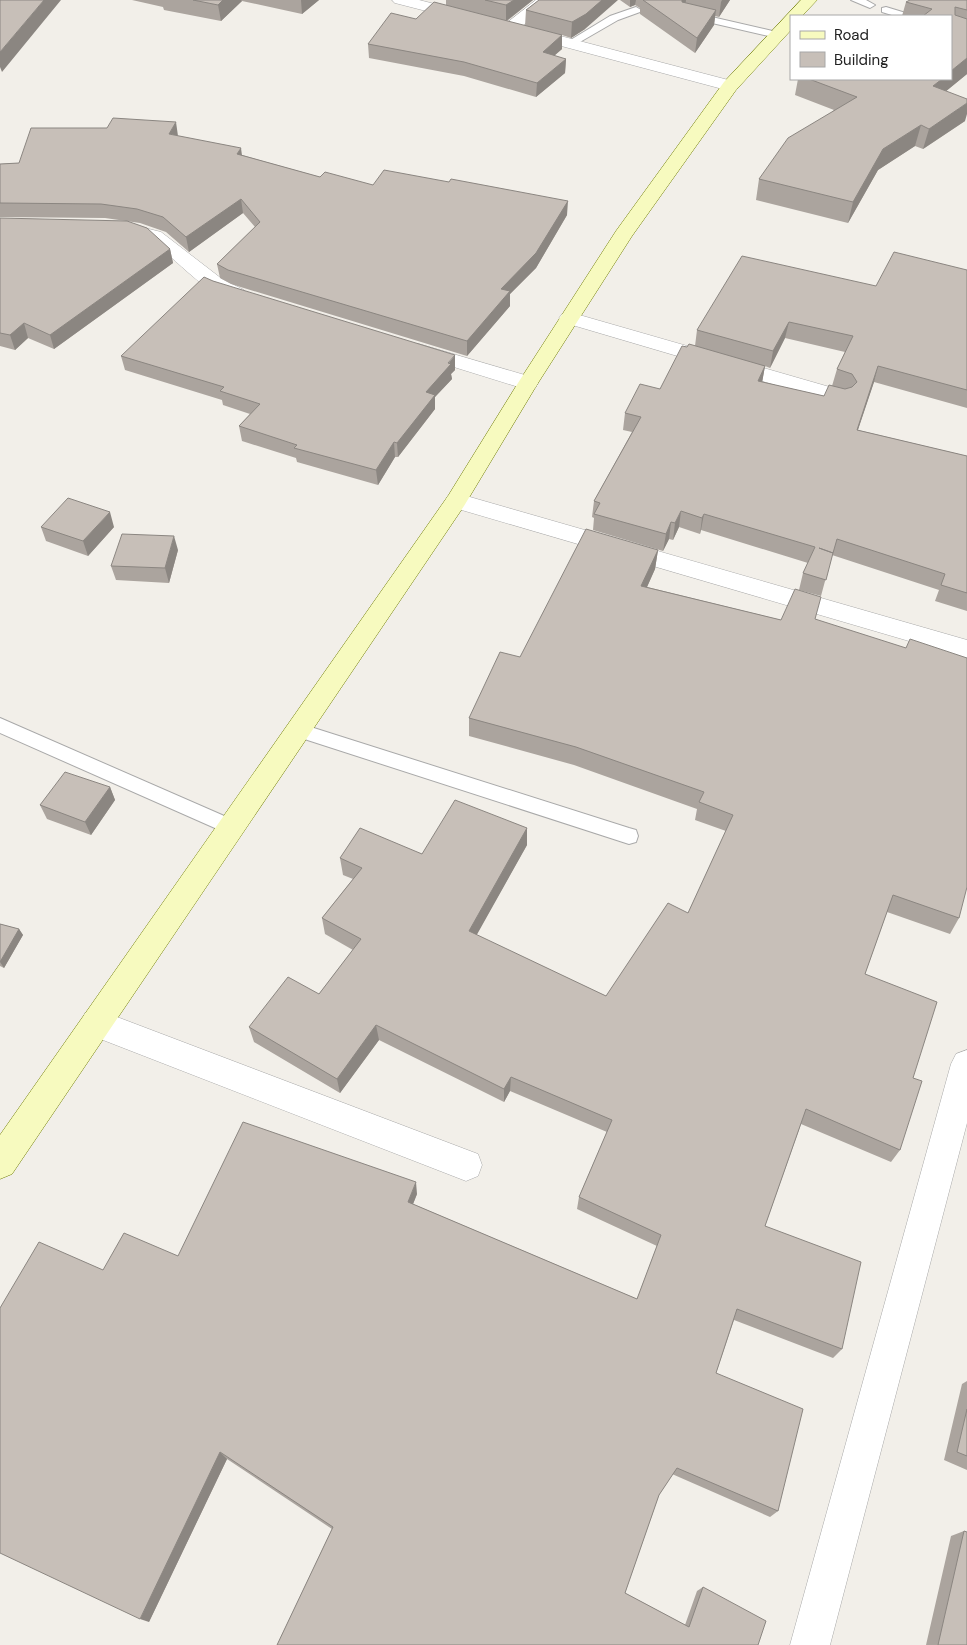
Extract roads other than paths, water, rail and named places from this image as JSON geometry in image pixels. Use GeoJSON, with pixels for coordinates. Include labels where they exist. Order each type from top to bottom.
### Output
{"type":"FeatureCollection","features":[{"type":"Feature","properties":{"kind":"main road"},"geometry":{"type":"LineString","coordinates":[[795,15],[809,0]]}},
{"type":"Feature","properties":{"kind":"main road"},"geometry":{"type":"LineString","coordinates":[[0,1163],[456,501],[569,318],[624,236],[730,86],[790,21]]}},
{"type":"Feature","properties":{"kind":"street"},"geometry":{"type":"LineString","coordinates":[[400,0],[730,86]]}},
{"type":"Feature","properties":{"kind":"street"},"geometry":{"type":"LineString","coordinates":[[510,28],[546,0]]}},
{"type":"Feature","properties":{"kind":"street"},"geometry":{"type":"LineString","coordinates":[[105,226],[133,229],[158,238],[210,282],[223,290],[252,299]]}},
{"type":"Feature","properties":{"kind":"street"},"geometry":{"type":"LineString","coordinates":[[569,318],[840,396]]}},
{"type":"Feature","properties":{"kind":"street"},"geometry":{"type":"LineString","coordinates":[[404,345],[528,383]]}},
{"type":"Feature","properties":{"kind":"street"},"geometry":{"type":"LineString","coordinates":[[456,501],[967,649]]}},
{"type":"Feature","properties":{"kind":"street"},"geometry":{"type":"LineString","coordinates":[[96,1023],[466,1165]]}},
{"type":"Feature","properties":{"kind":"street"},"geometry":{"type":"LineString","coordinates":[[810,1645],[967,1064]]}},
{"type":"Feature","properties":{"kind":"lane"},"geometry":{"type":"LineString","coordinates":[[856,0],[870,5]]}},
{"type":"Feature","properties":{"kind":"lane"},"geometry":{"type":"LineString","coordinates":[[569,44],[614,18],[636,10]]}},
{"type":"Feature","properties":{"kind":"lane"},"geometry":{"type":"LineString","coordinates":[[886,10],[898,15]]}},
{"type":"Feature","properties":{"kind":"lane"},"geometry":{"type":"LineString","coordinates":[[685,14],[777,35]]}},
{"type":"Feature","properties":{"kind":"lane"},"geometry":{"type":"LineString","coordinates":[[0,725],[231,827]]}},
{"type":"Feature","properties":{"kind":"lane"},"geometry":{"type":"LineString","coordinates":[[298,730],[629,836]]}}]}
